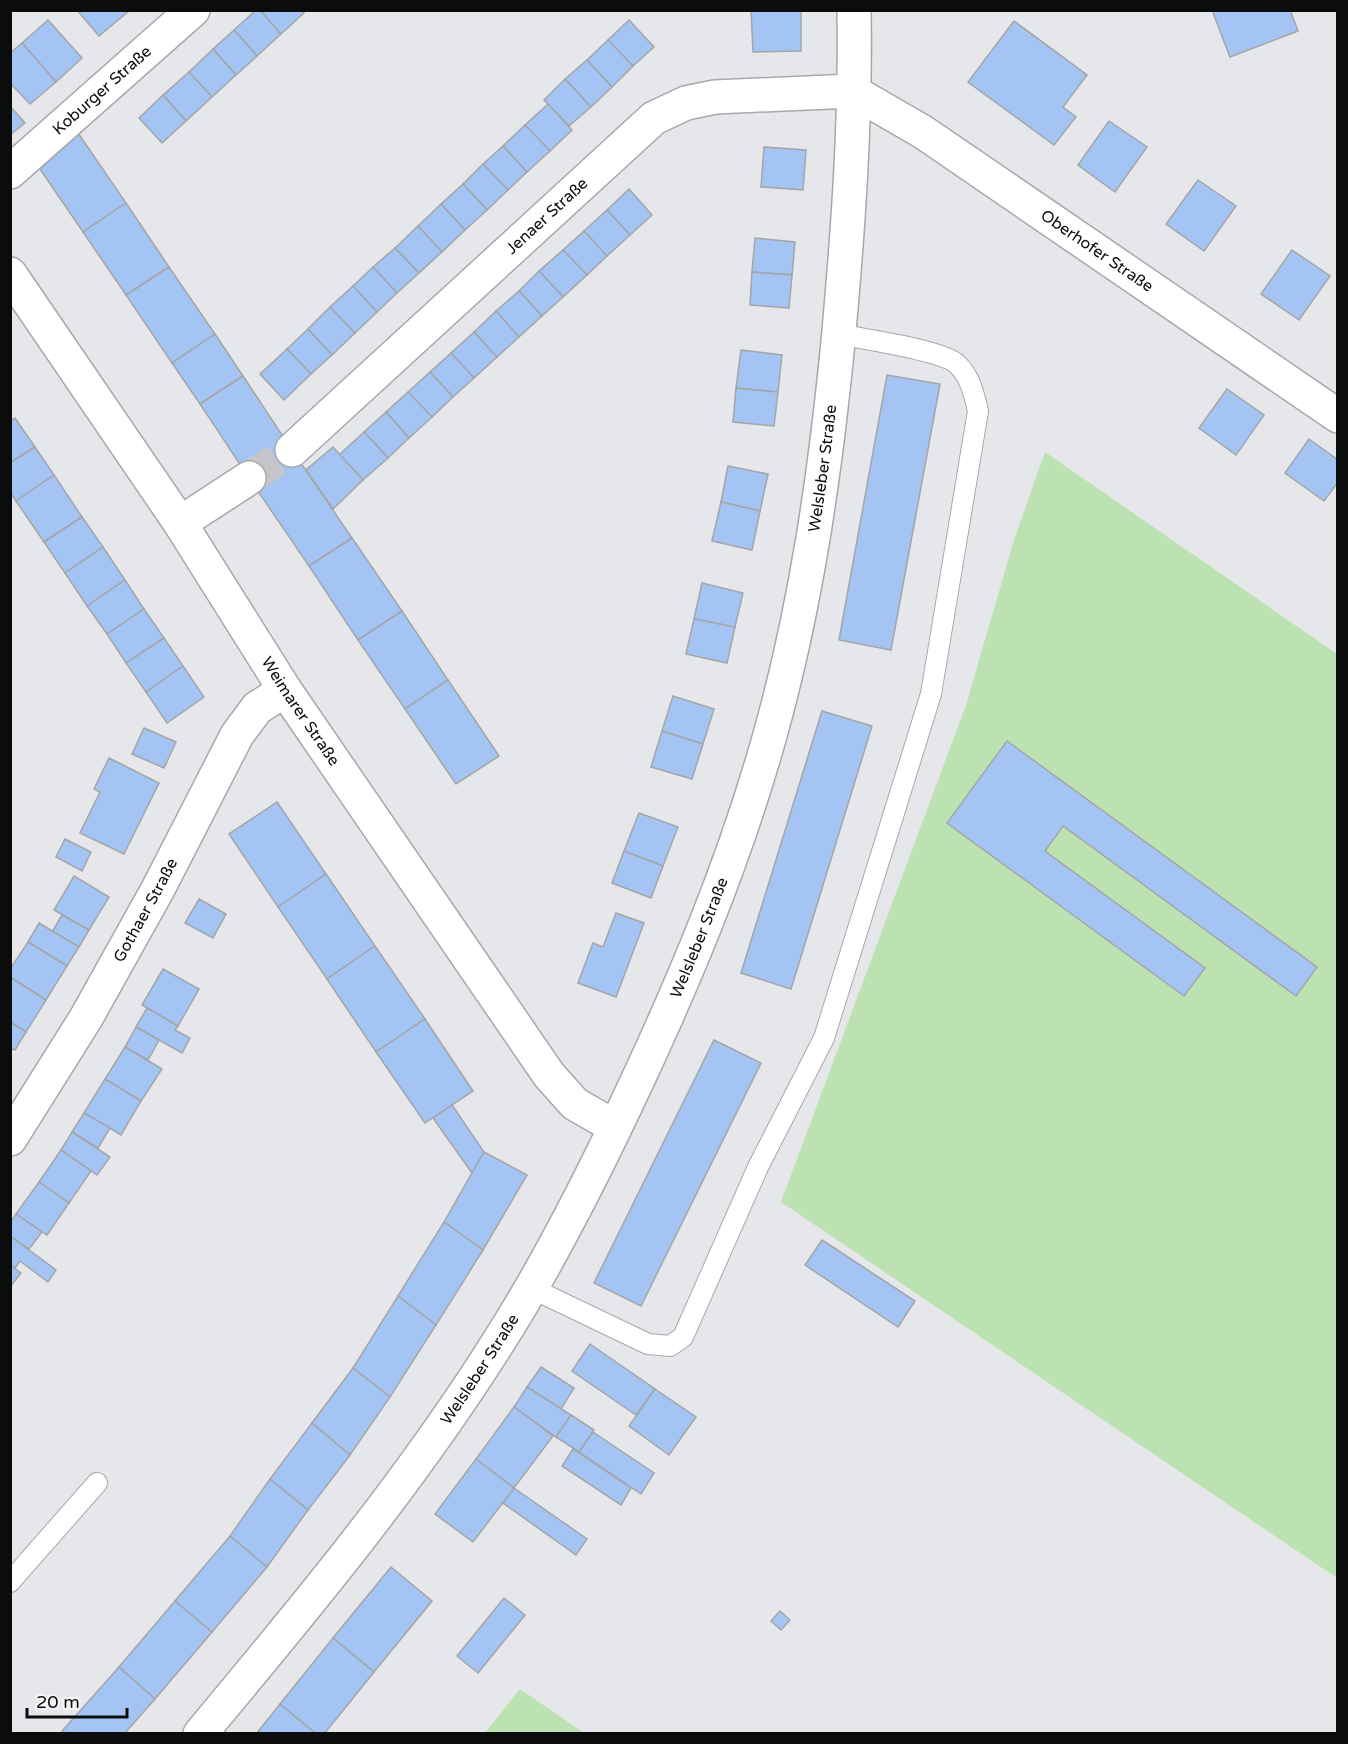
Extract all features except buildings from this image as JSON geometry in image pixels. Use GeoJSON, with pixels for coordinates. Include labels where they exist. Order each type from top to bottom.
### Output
{"type":"FeatureCollection","features":[{"type":"Feature","properties":{"kind":"street","name":"Koburger Straße"},"geometry":{"type":"LineString","coordinates":[[10,172],[193,10]]}},
{"type":"Feature","properties":{"kind":"street","name":"Welsleber Straße"},"geometry":{"type":"LineString","coordinates":[[200,1734],[374,1521],[480,1371],[531,1288],[579,1203],[690,963],[742,824],[770,733],[811,550],[829,429],[850,198],[854,10]]}},
{"type":"Feature","properties":{"kind":"street","name":"Oberhofer Straße"},"geometry":{"type":"LineString","coordinates":[[852,91],[923,132],[1338,416]]}},
{"type":"Feature","properties":{"kind":"street","name":"Jenaer Straße"},"geometry":{"type":"LineString","coordinates":[[292,450],[654,118],[686,103],[715,97],[852,91]]}},
{"type":"Feature","properties":{"kind":"street","name":"Weimarer Straße"},"geometry":{"type":"LineString","coordinates":[[10,274],[180,523],[285,690],[549,1075],[574,1104],[615,1127]]}},
{"type":"Feature","properties":{"kind":"street"},"geometry":{"type":"LineString","coordinates":[[180,523],[249,478]]}},
{"type":"Feature","properties":{"kind":"street","name":"Gothaer Straße"},"geometry":{"type":"LineString","coordinates":[[10,1139],[98,999],[158,889],[237,735],[258,708],[285,690]]}},
{"type":"Feature","properties":{"kind":"lane"},"geometry":{"type":"LineString","coordinates":[[531,1288],[648,1344],[670,1346],[683,1336],[758,1167],[824,1038],[931,694],[978,411],[972,386],[956,363],[932,353],[838,334]]}},
{"type":"Feature","properties":{"kind":"lane"},"geometry":{"type":"LineString","coordinates":[[10,1582],[97,1483]]}},
{"type":"Feature","properties":{"kind":"green space"},"geometry":{"type":"Polygon","coordinates":[[[1045,452],[1337,654],[1337,1578],[781,1202],[966,705],[1014,540],[1045,452]]]}},
{"type":"Feature","properties":{"kind":"green space"},"geometry":{"type":"Polygon","coordinates":[[[520,1689],[584,1733],[485,1733],[520,1689]]]}},
{"type":"Feature","properties":{"kind":"tunnel"},"geometry":{"type":"LineString","coordinates":[[249,478],[292,450]]}}]}
